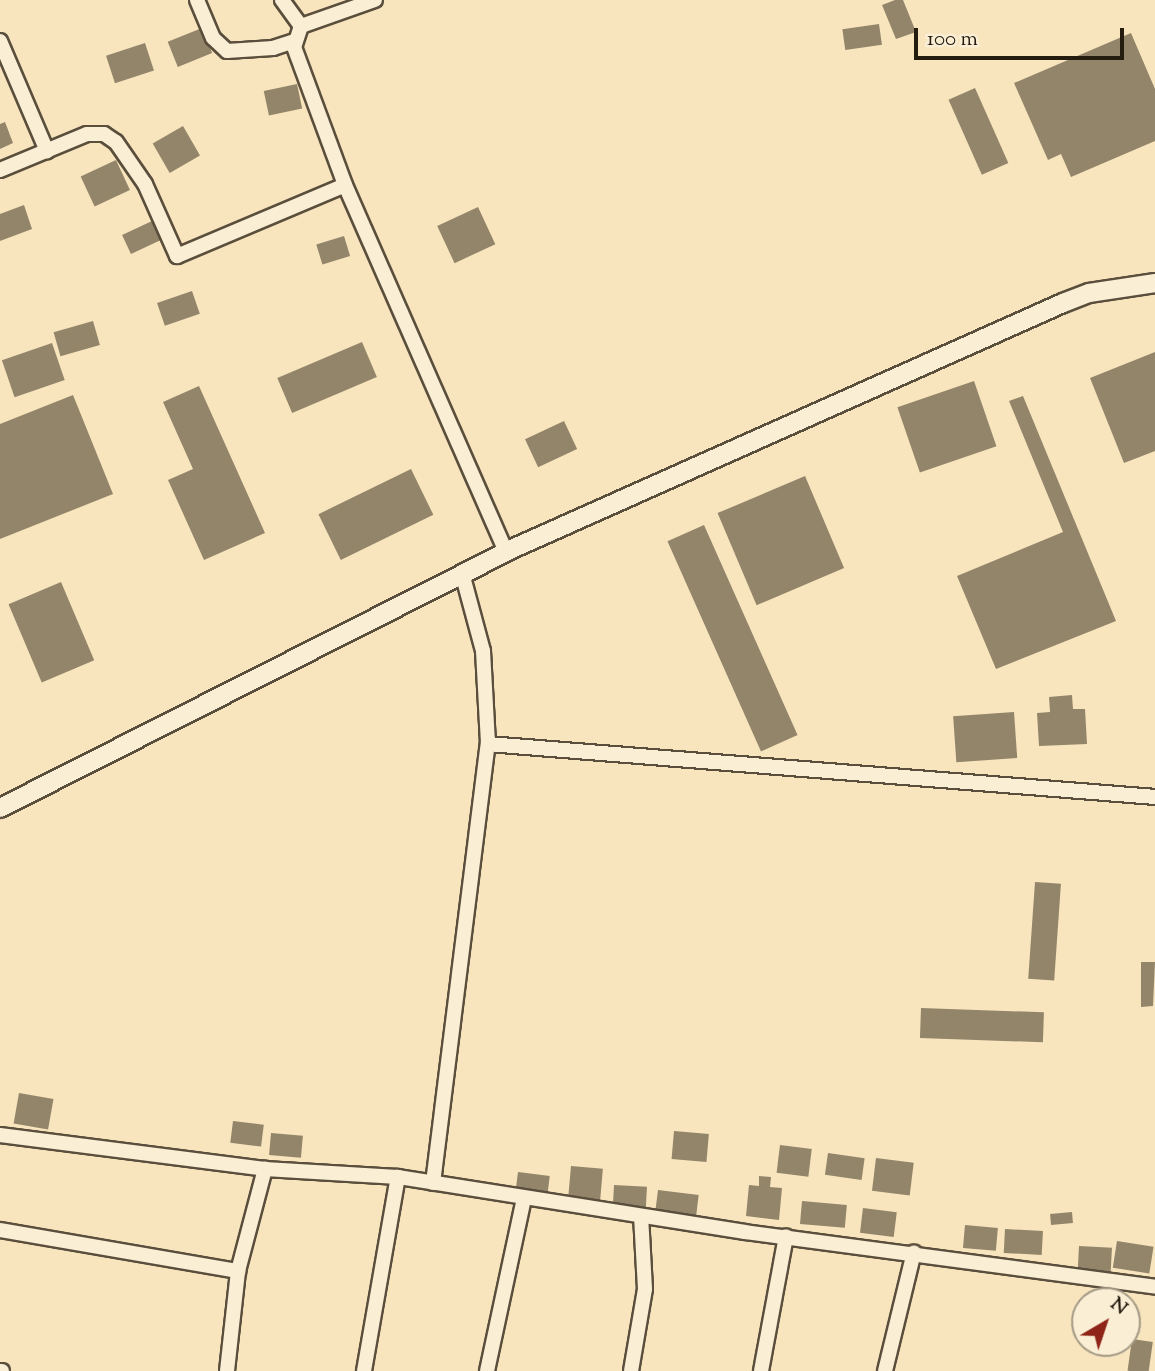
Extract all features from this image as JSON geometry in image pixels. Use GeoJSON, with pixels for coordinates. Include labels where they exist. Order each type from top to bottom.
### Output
{"type":"FeatureCollection","features":[{"type":"Feature","properties":{"kind":"street"},"geometry":{"type":"LineString","coordinates":[[197,0],[213,38],[227,51],[273,48],[294,41]]}},
{"type":"Feature","properties":{"kind":"street"},"geometry":{"type":"LineString","coordinates":[[282,0],[301,26]]}},
{"type":"Feature","properties":{"kind":"street"},"geometry":{"type":"LineString","coordinates":[[375,0],[301,26],[294,41],[345,185],[506,551]]}},
{"type":"Feature","properties":{"kind":"street"},"geometry":{"type":"LineString","coordinates":[[0,41],[47,151]]}},
{"type":"Feature","properties":{"kind":"street"},"geometry":{"type":"LineString","coordinates":[[0,170],[96,133],[116,142],[145,184],[177,256],[345,185]]}},
{"type":"Feature","properties":{"kind":"street"},"geometry":{"type":"LineString","coordinates":[[0,807],[506,551],[1063,303],[1089,293],[1155,283]]}},
{"type":"Feature","properties":{"kind":"street"},"geometry":{"type":"LineString","coordinates":[[433,1183],[488,744],[483,651],[462,573]]}},
{"type":"Feature","properties":{"kind":"street"},"geometry":{"type":"LineString","coordinates":[[488,744],[1155,797]]}},
{"type":"Feature","properties":{"kind":"street"},"geometry":{"type":"LineString","coordinates":[[0,1135],[265,1169],[398,1177],[641,1216],[1155,1287]]}},
{"type":"Feature","properties":{"kind":"street"},"geometry":{"type":"LineString","coordinates":[[227,1371],[238,1271],[265,1169]]}},
{"type":"Feature","properties":{"kind":"street"},"geometry":{"type":"LineString","coordinates":[[363,1371],[398,1177]]}},
{"type":"Feature","properties":{"kind":"street"},"geometry":{"type":"LineString","coordinates":[[487,1371],[524,1198]]}},
{"type":"Feature","properties":{"kind":"street"},"geometry":{"type":"LineString","coordinates":[[632,1371],[645,1289],[641,1216]]}},
{"type":"Feature","properties":{"kind":"street"},"geometry":{"type":"LineString","coordinates":[[0,1230],[238,1271]]}},
{"type":"Feature","properties":{"kind":"street"},"geometry":{"type":"LineString","coordinates":[[761,1371],[786,1237]]}},
{"type":"Feature","properties":{"kind":"street"},"geometry":{"type":"LineString","coordinates":[[885,1371],[914,1252]]}},
{"type":"Feature","properties":{"kind":"building"},"geometry":{"type":"Polygon","coordinates":[[[903,0],[916,32],[896,39],[882,5],[903,0]]]}},
{"type":"Feature","properties":{"kind":"building"},"geometry":{"type":"Polygon","coordinates":[[[879,24],[882,45],[845,50],[842,29],[879,24]]]}},
{"type":"Feature","properties":{"kind":"building"},"geometry":{"type":"Polygon","coordinates":[[[202,28],[212,53],[178,67],[168,42],[202,28]]]}},
{"type":"Feature","properties":{"kind":"building"},"geometry":{"type":"Polygon","coordinates":[[[1131,33],[1155,89],[1155,141],[1071,177],[1061,154],[1048,160],[1014,83],[1131,33]]]}},
{"type":"Feature","properties":{"kind":"building"},"geometry":{"type":"Polygon","coordinates":[[[145,43],[154,71],[115,83],[106,56],[145,43]]]}},
{"type":"Feature","properties":{"kind":"building"},"geometry":{"type":"Polygon","coordinates":[[[297,84],[302,108],[269,116],[264,91],[297,84]]]}},
{"type":"Feature","properties":{"kind":"building"},"geometry":{"type":"Polygon","coordinates":[[[975,88],[1008,163],[982,175],[949,100],[975,88]]]}},
{"type":"Feature","properties":{"kind":"building"},"geometry":{"type":"Polygon","coordinates":[[[5,122],[13,143],[0,149],[0,124],[5,122]]]}},
{"type":"Feature","properties":{"kind":"building"},"geometry":{"type":"Polygon","coordinates":[[[183,126],[200,155],[170,173],[153,144],[183,126]]]}},
{"type":"Feature","properties":{"kind":"building"},"geometry":{"type":"Polygon","coordinates":[[[116,160],[130,190],[95,206],[81,176],[116,160]]]}},
{"type":"Feature","properties":{"kind":"building"},"geometry":{"type":"Polygon","coordinates":[[[24,205],[32,229],[0,241],[0,214],[24,205]]]}},
{"type":"Feature","properties":{"kind":"building"},"geometry":{"type":"Polygon","coordinates":[[[478,207],[495,244],[455,263],[437,226],[478,207]]]}},
{"type":"Feature","properties":{"kind":"building"},"geometry":{"type":"Polygon","coordinates":[[[152,221],[161,240],[131,254],[122,235],[152,221]]]}},
{"type":"Feature","properties":{"kind":"building"},"geometry":{"type":"Polygon","coordinates":[[[344,236],[350,256],[322,265],[316,244],[344,236]]]}},
{"type":"Feature","properties":{"kind":"building"},"geometry":{"type":"Polygon","coordinates":[[[192,291],[200,314],[165,326],[157,303],[192,291]]]}},
{"type":"Feature","properties":{"kind":"building"},"geometry":{"type":"Polygon","coordinates":[[[93,321],[100,345],[60,356],[54,332],[93,321]]]}},
{"type":"Feature","properties":{"kind":"building"},"geometry":{"type":"Polygon","coordinates":[[[362,342],[377,377],[292,413],[277,378],[362,342]]]}},
{"type":"Feature","properties":{"kind":"building"},"geometry":{"type":"Polygon","coordinates":[[[52,343],[65,380],[15,397],[2,360],[52,343]]]}},
{"type":"Feature","properties":{"kind":"building"},"geometry":{"type":"Polygon","coordinates":[[[1155,352],[1155,451],[1124,463],[1090,378],[1155,352]]]}},
{"type":"Feature","properties":{"kind":"building"},"geometry":{"type":"Polygon","coordinates":[[[974,381],[996,446],[920,473],[897,407],[974,381]]]}},
{"type":"Feature","properties":{"kind":"building"},"geometry":{"type":"Polygon","coordinates":[[[199,386],[265,533],[204,560],[168,480],[193,469],[163,402],[199,386]]]}},
{"type":"Feature","properties":{"kind":"building"},"geometry":{"type":"Polygon","coordinates":[[[73,395],[113,494],[0,539],[0,424],[73,395]]]}},
{"type":"Feature","properties":{"kind":"building"},"geometry":{"type":"Polygon","coordinates":[[[1023,396],[1116,621],[996,669],[957,576],[1063,532],[1009,401],[1023,396]]]}},
{"type":"Feature","properties":{"kind":"building"},"geometry":{"type":"Polygon","coordinates":[[[564,421],[577,449],[538,467],[525,439],[564,421]]]}},
{"type":"Feature","properties":{"kind":"building"},"geometry":{"type":"Polygon","coordinates":[[[411,469],[433,515],[341,560],[318,514],[411,469]]]}},
{"type":"Feature","properties":{"kind":"building"},"geometry":{"type":"Polygon","coordinates":[[[805,476],[844,568],[757,605],[718,513],[805,476]]]}},
{"type":"Feature","properties":{"kind":"building"},"geometry":{"type":"Polygon","coordinates":[[[704,525],[798,735],[761,751],[667,541],[704,525]]]}},
{"type":"Feature","properties":{"kind":"building"},"geometry":{"type":"Polygon","coordinates":[[[61,582],[94,660],[42,683],[9,604],[61,582]]]}},
{"type":"Feature","properties":{"kind":"building"},"geometry":{"type":"Polygon","coordinates":[[[1072,695],[1073,709],[1085,709],[1087,744],[1039,746],[1037,713],[1050,712],[1049,697],[1072,695]]]}},
{"type":"Feature","properties":{"kind":"building"},"geometry":{"type":"Polygon","coordinates":[[[1014,712],[1017,758],[956,762],[953,716],[1014,712]]]}},
{"type":"Feature","properties":{"kind":"building"},"geometry":{"type":"Polygon","coordinates":[[[1035,882],[1061,884],[1054,981],[1028,979],[1035,882]]]}},
{"type":"Feature","properties":{"kind":"building"},"geometry":{"type":"Polygon","coordinates":[[[1141,962],[1155,962],[1153,1006],[1141,1007],[1141,962]]]}},
{"type":"Feature","properties":{"kind":"building"},"geometry":{"type":"Polygon","coordinates":[[[921,1008],[1044,1012],[1043,1042],[920,1038],[921,1008]]]}},
{"type":"Feature","properties":{"kind":"building"},"geometry":{"type":"Polygon","coordinates":[[[19,1093],[53,1099],[48,1130],[14,1124],[19,1093]]]}},
{"type":"Feature","properties":{"kind":"building"},"geometry":{"type":"Polygon","coordinates":[[[233,1121],[264,1125],[261,1147],[230,1143],[233,1121]]]}},
{"type":"Feature","properties":{"kind":"building"},"geometry":{"type":"Polygon","coordinates":[[[674,1131],[709,1134],[706,1162],[672,1159],[674,1131]]]}},
{"type":"Feature","properties":{"kind":"building"},"geometry":{"type":"Polygon","coordinates":[[[271,1133],[303,1136],[301,1158],[269,1155],[271,1133]]]}},
{"type":"Feature","properties":{"kind":"building"},"geometry":{"type":"Polygon","coordinates":[[[780,1145],[812,1149],[808,1177],[777,1173],[780,1145]]]}},
{"type":"Feature","properties":{"kind":"building"},"geometry":{"type":"Polygon","coordinates":[[[828,1153],[865,1158],[862,1180],[825,1175],[828,1153]]]}},
{"type":"Feature","properties":{"kind":"building"},"geometry":{"type":"Polygon","coordinates":[[[876,1158],[914,1163],[910,1195],[872,1191],[876,1158]]]}},
{"type":"Feature","properties":{"kind":"building"},"geometry":{"type":"Polygon","coordinates":[[[571,1166],[603,1169],[600,1202],[568,1199],[571,1166]]]}},
{"type":"Feature","properties":{"kind":"building"},"geometry":{"type":"Polygon","coordinates":[[[518,1172],[550,1176],[547,1199],[515,1195],[518,1172]]]}},
{"type":"Feature","properties":{"kind":"building"},"geometry":{"type":"Polygon","coordinates":[[[759,1176],[771,1177],[770,1187],[782,1188],[779,1220],[746,1216],[749,1185],[759,1186],[759,1176]]]}},
{"type":"Feature","properties":{"kind":"building"},"geometry":{"type":"Polygon","coordinates":[[[614,1185],[647,1187],[646,1212],[613,1210],[614,1185]]]}},
{"type":"Feature","properties":{"kind":"building"},"geometry":{"type":"Polygon","coordinates":[[[658,1190],[699,1195],[696,1219],[655,1214],[658,1190]]]}},
{"type":"Feature","properties":{"kind":"building"},"geometry":{"type":"Polygon","coordinates":[[[802,1201],[847,1205],[845,1228],[800,1224],[802,1201]]]}},
{"type":"Feature","properties":{"kind":"building"},"geometry":{"type":"Polygon","coordinates":[[[863,1208],[897,1212],[894,1237],[860,1233],[863,1208]]]}},
{"type":"Feature","properties":{"kind":"building"},"geometry":{"type":"Polygon","coordinates":[[[1072,1212],[1073,1223],[1051,1225],[1050,1214],[1072,1212]]]}},
{"type":"Feature","properties":{"kind":"building"},"geometry":{"type":"Polygon","coordinates":[[[965,1225],[998,1228],[996,1251],[963,1248],[965,1225]]]}},
{"type":"Feature","properties":{"kind":"building"},"geometry":{"type":"Polygon","coordinates":[[[1005,1229],[1043,1231],[1042,1255],[1004,1253],[1005,1229]]]}},
{"type":"Feature","properties":{"kind":"building"},"geometry":{"type":"Polygon","coordinates":[[[1117,1241],[1154,1247],[1149,1273],[1113,1268],[1117,1241]]]}},
{"type":"Feature","properties":{"kind":"building"},"geometry":{"type":"Polygon","coordinates":[[[1079,1246],[1112,1248],[1111,1272],[1078,1270],[1079,1246]]]}},
{"type":"Feature","properties":{"kind":"building"},"geometry":{"type":"Polygon","coordinates":[[[1141,1340],[1153,1342],[1149,1371],[1128,1371],[1129,1357],[1141,1357],[1141,1340]]]}}]}
